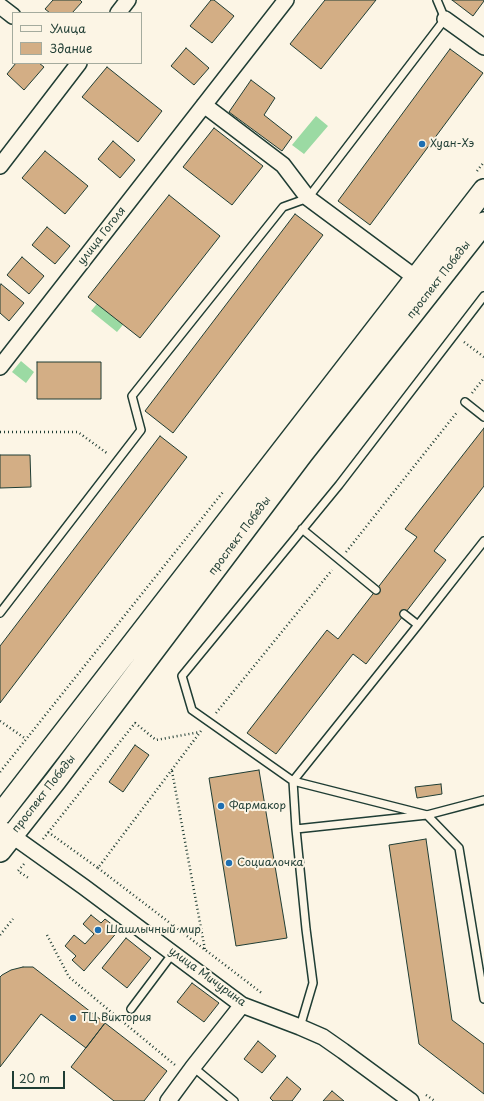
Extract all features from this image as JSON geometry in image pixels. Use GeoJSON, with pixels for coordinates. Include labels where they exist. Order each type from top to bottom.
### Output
{"type":"FeatureCollection","features":[{"type":"Feature","properties":{"kind":"main road","name":"проспект Победы"},"geometry":{"type":"LineString","coordinates":[[0,815],[484,190]]}},
{"type":"Feature","properties":{"kind":"main road","name":"проспект Победы"},"geometry":{"type":"LineString","coordinates":[[4,838],[60,774],[302,454],[484,223]]}},
{"type":"Feature","properties":{"kind":"street"},"geometry":{"type":"LineString","coordinates":[[119,12],[128,0]]}},
{"type":"Feature","properties":{"kind":"street","name":"улица Гоголя"},"geometry":{"type":"LineString","coordinates":[[0,367],[286,0]]}},
{"type":"Feature","properties":{"kind":"street"},"geometry":{"type":"LineString","coordinates":[[0,6],[12,15]]}},
{"type":"Feature","properties":{"kind":"street"},"geometry":{"type":"LineString","coordinates":[[445,19],[484,47]]}},
{"type":"Feature","properties":{"kind":"street"},"geometry":{"type":"LineString","coordinates":[[0,166],[77,64]]}},
{"type":"Feature","properties":{"kind":"street"},"geometry":{"type":"LineString","coordinates":[[204,105],[283,165],[308,198],[416,278]]}},
{"type":"Feature","properties":{"kind":"street","name":"улица Мичурина"},"geometry":{"type":"LineString","coordinates":[[4,838],[84,887],[242,1005],[300,1027],[323,1038],[411,1101]]}},
{"type":"Feature","properties":{"kind":"street"},"geometry":{"type":"LineString","coordinates":[[168,1101],[242,1005]]}},
{"type":"Feature","properties":{"kind":"lane"},"geometry":{"type":"LineString","coordinates":[[0,613],[141,430],[132,396],[283,207],[308,198],[445,19],[437,0]]}},
{"type":"Feature","properties":{"kind":"lane"},"geometry":{"type":"LineString","coordinates":[[484,296],[339,485],[182,676],[192,710],[293,781],[427,815],[459,848],[484,999]]}},
{"type":"Feature","properties":{"kind":"lane"},"geometry":{"type":"LineString","coordinates":[[465,402],[484,417]]}},
{"type":"Feature","properties":{"kind":"lane"},"geometry":{"type":"LineString","coordinates":[[302,529],[376,590]]}},
{"type":"Feature","properties":{"kind":"lane"},"geometry":{"type":"LineString","coordinates":[[300,1027],[313,984],[296,828],[293,781],[484,541]]}},
{"type":"Feature","properties":{"kind":"lane"},"geometry":{"type":"LineString","coordinates":[[404,614],[418,625]]}},
{"type":"Feature","properties":{"kind":"lane"},"geometry":{"type":"LineString","coordinates":[[296,828],[427,815],[484,800]]}},
{"type":"Feature","properties":{"kind":"lane"},"geometry":{"type":"LineString","coordinates":[[131,1009],[173,953]]}},
{"type":"Feature","properties":{"kind":"lane"},"geometry":{"type":"LineString","coordinates":[[190,1071],[234,1101]]}},
{"type":"Feature","properties":{"kind":"path"},"geometry":{"type":"LineString","coordinates":[[454,335],[484,357]]}},
{"type":"Feature","properties":{"kind":"path"},"geometry":{"type":"LineString","coordinates":[[98,868],[208,722],[340,561],[484,378]]}},
{"type":"Feature","properties":{"kind":"path"},"geometry":{"type":"LineString","coordinates":[[0,432],[78,432],[117,461]]}},
{"type":"Feature","properties":{"kind":"path"},"geometry":{"type":"LineString","coordinates":[[0,772],[225,491]]}},
{"type":"Feature","properties":{"kind":"path"},"geometry":{"type":"LineString","coordinates":[[0,721],[26,739]]}},
{"type":"Feature","properties":{"kind":"path"},"geometry":{"type":"LineString","coordinates":[[201,732],[156,740],[135,723],[48,832],[98,868],[264,995]]}},
{"type":"Feature","properties":{"kind":"path"},"geometry":{"type":"LineString","coordinates":[[172,770],[205,950]]}},
{"type":"Feature","properties":{"kind":"path"},"geometry":{"type":"LineString","coordinates":[[18,871],[30,879]]}},
{"type":"Feature","properties":{"kind":"path"},"geometry":{"type":"LineString","coordinates":[[0,935],[13,919]]}},
{"type":"Feature","properties":{"kind":"path"},"geometry":{"type":"LineString","coordinates":[[47,935],[69,977],[190,1071]]}},
{"type":"Feature","properties":{"kind":"green space"},"geometry":{"type":"Polygon","coordinates":[[[316,116],[328,126],[304,154],[292,145],[316,116]]]}},
{"type":"Feature","properties":{"kind":"green space"},"geometry":{"type":"Polygon","coordinates":[[[105,294],[131,315],[117,332],[91,311],[105,294]]]}},
{"type":"Feature","properties":{"kind":"green space"},"geometry":{"type":"Polygon","coordinates":[[[21,361],[34,372],[26,383],[12,372],[21,361]]]}},
{"type":"Feature","properties":{"kind":"building"},"geometry":{"type":"Polygon","coordinates":[[[53,0],[80,0],[82,2],[73,12],[49,12],[45,9],[53,0]]]}},
{"type":"Feature","properties":{"kind":"building"},"geometry":{"type":"Polygon","coordinates":[[[211,0],[214,0],[234,16],[212,43],[190,26],[211,0]]]}},
{"type":"Feature","properties":{"kind":"building"},"geometry":{"type":"Polygon","coordinates":[[[325,0],[376,0],[321,69],[290,44],[325,0]]]}},
{"type":"Feature","properties":{"kind":"building"},"geometry":{"type":"Polygon","coordinates":[[[452,0],[484,0],[484,1],[473,16],[452,0]]]}},
{"type":"Feature","properties":{"kind":"building"},"geometry":{"type":"Polygon","coordinates":[[[186,48],[209,68],[194,85],[171,66],[186,48]]]}},
{"type":"Feature","properties":{"kind":"building"},"geometry":{"type":"Polygon","coordinates":[[[450,49],[483,73],[370,225],[338,201],[450,49]]]}},
{"type":"Feature","properties":{"kind":"building"},"geometry":{"type":"Polygon","coordinates":[[[15,64],[40,64],[44,67],[24,90],[7,74],[15,64]]]}},
{"type":"Feature","properties":{"kind":"building"},"geometry":{"type":"Polygon","coordinates":[[[107,67],[162,111],[138,142],[82,97],[107,67]]]}},
{"type":"Feature","properties":{"kind":"building"},"geometry":{"type":"Polygon","coordinates":[[[251,80],[275,98],[264,115],[292,137],[282,151],[229,112],[251,80]]]}},
{"type":"Feature","properties":{"kind":"building"},"geometry":{"type":"Polygon","coordinates":[[[214,128],[263,166],[232,205],[183,167],[214,128]]]}},
{"type":"Feature","properties":{"kind":"building"},"geometry":{"type":"Polygon","coordinates":[[[113,141],[135,160],[120,178],[98,159],[113,141]]]}},
{"type":"Feature","properties":{"kind":"building"},"geometry":{"type":"Polygon","coordinates":[[[45,151],[88,186],[65,214],[22,178],[45,151]]]}},
{"type":"Feature","properties":{"kind":"building"},"geometry":{"type":"Polygon","coordinates":[[[169,195],[220,236],[140,338],[88,297],[169,195]]]}},
{"type":"Feature","properties":{"kind":"building"},"geometry":{"type":"Polygon","coordinates":[[[295,214],[323,235],[173,433],[145,411],[295,214]]]}},
{"type":"Feature","properties":{"kind":"building"},"geometry":{"type":"Polygon","coordinates":[[[47,227],[70,246],[55,264],[32,245],[47,227]]]}},
{"type":"Feature","properties":{"kind":"building"},"geometry":{"type":"Polygon","coordinates":[[[22,257],[44,276],[29,294],[7,275],[22,257]]]}},
{"type":"Feature","properties":{"kind":"building"},"geometry":{"type":"Polygon","coordinates":[[[1,284],[24,303],[9,321],[0,313],[1,284]]]}},
{"type":"Feature","properties":{"kind":"building"},"geometry":{"type":"Polygon","coordinates":[[[37,362],[101,362],[101,399],[37,399],[37,362]]]}},
{"type":"Feature","properties":{"kind":"building"},"geometry":{"type":"Polygon","coordinates":[[[484,428],[484,486],[434,551],[446,560],[366,664],[353,654],[276,754],[247,733],[327,630],[338,639],[417,537],[405,529],[484,428]]]}},
{"type":"Feature","properties":{"kind":"building"},"geometry":{"type":"Polygon","coordinates":[[[160,436],[187,457],[0,703],[0,646],[160,436]]]}},
{"type":"Feature","properties":{"kind":"building"},"geometry":{"type":"Polygon","coordinates":[[[0,455],[30,455],[31,487],[0,488],[0,455]]]}},
{"type":"Feature","properties":{"kind":"building"},"geometry":{"type":"Polygon","coordinates":[[[135,745],[149,755],[123,792],[109,782],[135,745]]]}},
{"type":"Feature","properties":{"kind":"building"},"geometry":{"type":"Polygon","coordinates":[[[259,770],[287,938],[236,946],[209,778],[259,770]]]}},
{"type":"Feature","properties":{"kind":"building"},"geometry":{"type":"Polygon","coordinates":[[[441,784],[442,794],[417,798],[415,787],[441,784]]]}},
{"type":"Feature","properties":{"kind":"building"},"geometry":{"type":"Polygon","coordinates":[[[426,839],[452,1020],[484,1044],[484,1094],[419,1044],[389,845],[426,839]]]}},
{"type":"Feature","properties":{"kind":"building"},"geometry":{"type":"Polygon","coordinates":[[[91,915],[101,923],[105,919],[119,930],[84,971],[72,960],[76,956],[65,946],[74,935],[85,944],[94,934],[83,924],[91,915]]]}},
{"type":"Feature","properties":{"kind":"building"},"geometry":{"type":"Polygon","coordinates":[[[126,938],[151,958],[127,988],[102,968],[126,938]]]}},
{"type":"Feature","properties":{"kind":"building","name":"ТЦ Виктория"},"geometry":{"type":"Polygon","coordinates":[[[23,967],[33,967],[105,1023],[86,1048],[41,1014],[0,1067],[0,977],[11,970],[23,967]]]}},
{"type":"Feature","properties":{"kind":"building"},"geometry":{"type":"Polygon","coordinates":[[[192,983],[219,1003],[204,1022],[177,1002],[192,983]]]}},
{"type":"Feature","properties":{"kind":"building"},"geometry":{"type":"Polygon","coordinates":[[[105,1023],[167,1071],[144,1101],[114,1101],[71,1067],[105,1023]]]}},
{"type":"Feature","properties":{"kind":"building"},"geometry":{"type":"Polygon","coordinates":[[[258,1041],[276,1056],[262,1073],[244,1059],[258,1041]]]}},
{"type":"Feature","properties":{"kind":"building"},"geometry":{"type":"Polygon","coordinates":[[[287,1077],[301,1089],[292,1101],[273,1101],[270,1098],[287,1077]]]}},
{"type":"Feature","properties":{"kind":"building"},"geometry":{"type":"Polygon","coordinates":[[[332,1091],[344,1101],[323,1101],[332,1091]]]}},
{"type":"Feature","properties":{"kind":"place","name":"Хуан-Хэ"},"geometry":{"type":"Point","coordinates":[422,144]}},
{"type":"Feature","properties":{"kind":"place","name":"Фармакор"},"geometry":{"type":"Point","coordinates":[221,806]}},
{"type":"Feature","properties":{"kind":"place","name":"Социалочка"},"geometry":{"type":"Point","coordinates":[229,863]}},
{"type":"Feature","properties":{"kind":"place","name":"Шашлычный мир"},"geometry":{"type":"Point","coordinates":[98,930]}},
{"type":"Feature","properties":{"kind":"place","name":"ТЦ Виктория"},"geometry":{"type":"Point","coordinates":[73,1018]}}]}
